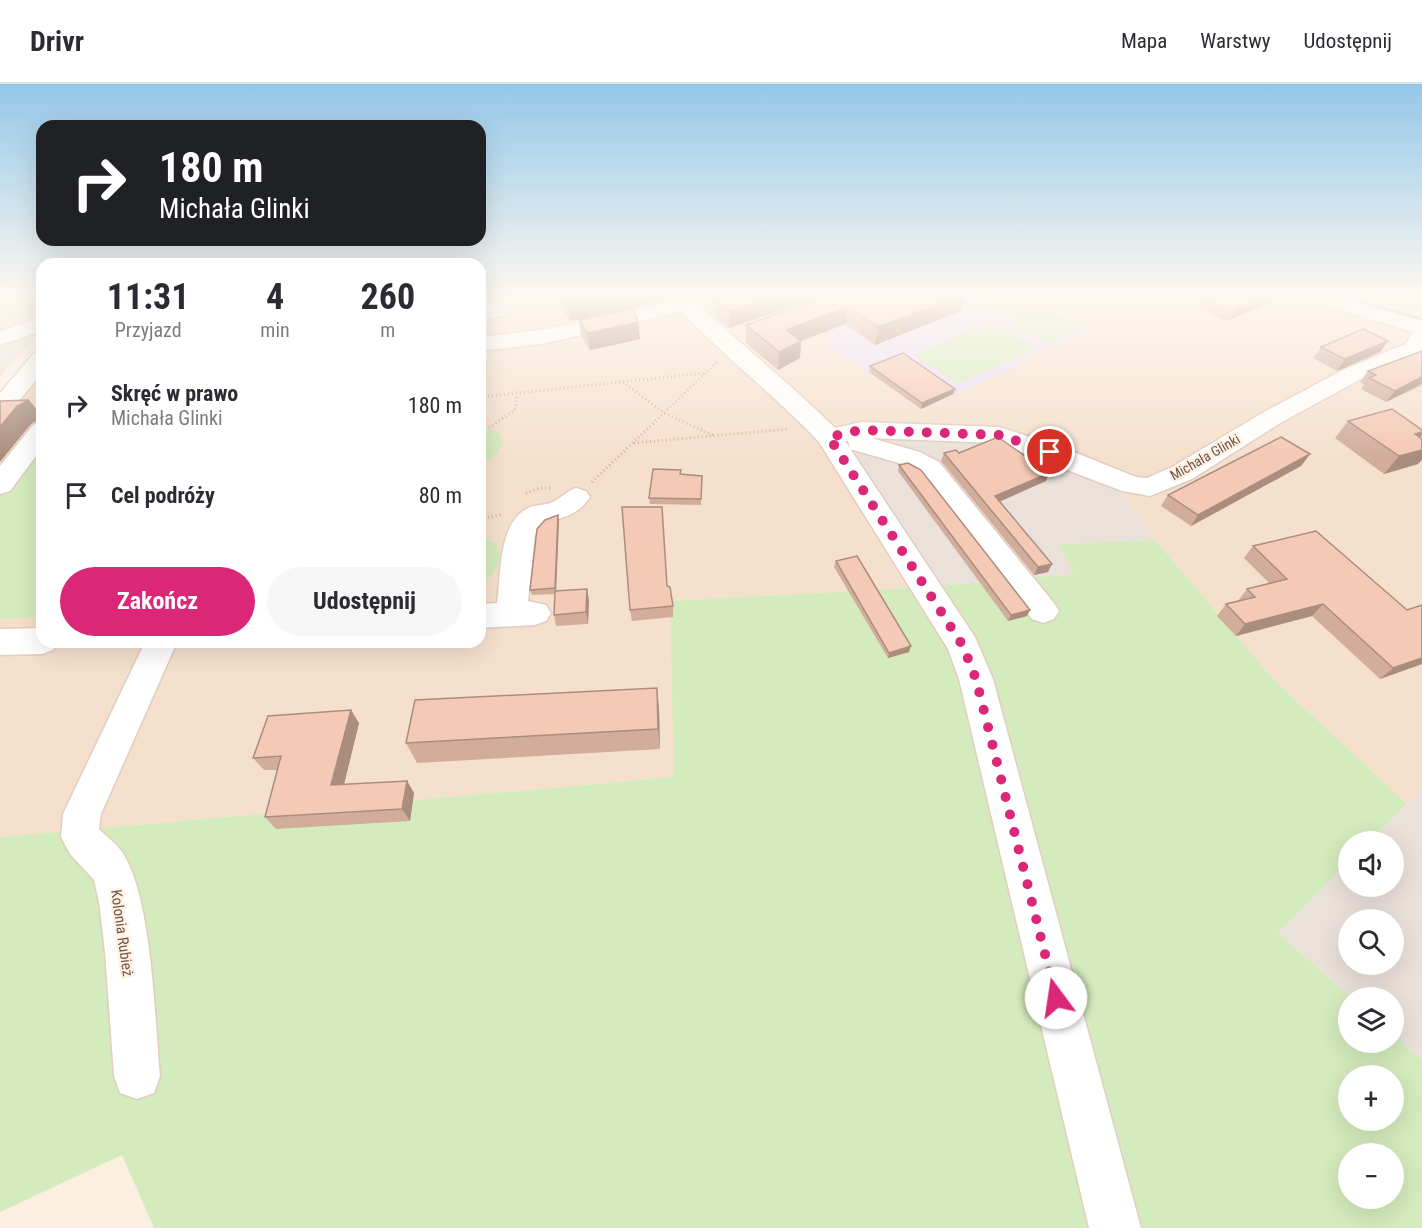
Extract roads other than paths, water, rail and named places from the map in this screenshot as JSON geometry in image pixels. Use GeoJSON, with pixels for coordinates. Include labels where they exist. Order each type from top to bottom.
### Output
{"type":"FeatureCollection","features":[{"type":"Feature","properties":{"kind":"street"},"geometry":{"type":"LineString","coordinates":[[733,349],[837,436],[911,459],[930,468],[1042,610]]}},
{"type":"Feature","properties":{"kind":"street","name":"Michała Glinki"},"geometry":{"type":"LineString","coordinates":[[837,436],[861,430],[999,435],[1050,452],[1132,485],[1150,487],[1182,473],[1273,417],[1343,380],[1413,349]]}},
{"type":"Feature","properties":{"kind":"street"},"geometry":{"type":"LineString","coordinates":[[0,408],[36,365]]}},
{"type":"Feature","properties":{"kind":"street"},"geometry":{"type":"LineString","coordinates":[[837,436],[949,621],[963,646],[976,679],[1115,1228]]}},
{"type":"Feature","properties":{"kind":"street"},"geometry":{"type":"LineString","coordinates":[[0,485],[36,438]]}},
{"type":"Feature","properties":{"kind":"street"},"geometry":{"type":"LineString","coordinates":[[486,616],[523,614],[521,535],[528,521],[538,514],[562,510],[576,497]]}},
{"type":"Feature","properties":{"kind":"street"},"geometry":{"type":"LineString","coordinates":[[0,642],[36,641]]}},
{"type":"Feature","properties":{"kind":"street","name":"Kolonia Rubież"},"geometry":{"type":"LineString","coordinates":[[137,1076],[121,906],[111,867],[82,840],[79,833],[82,814],[158,648]]}}]}
